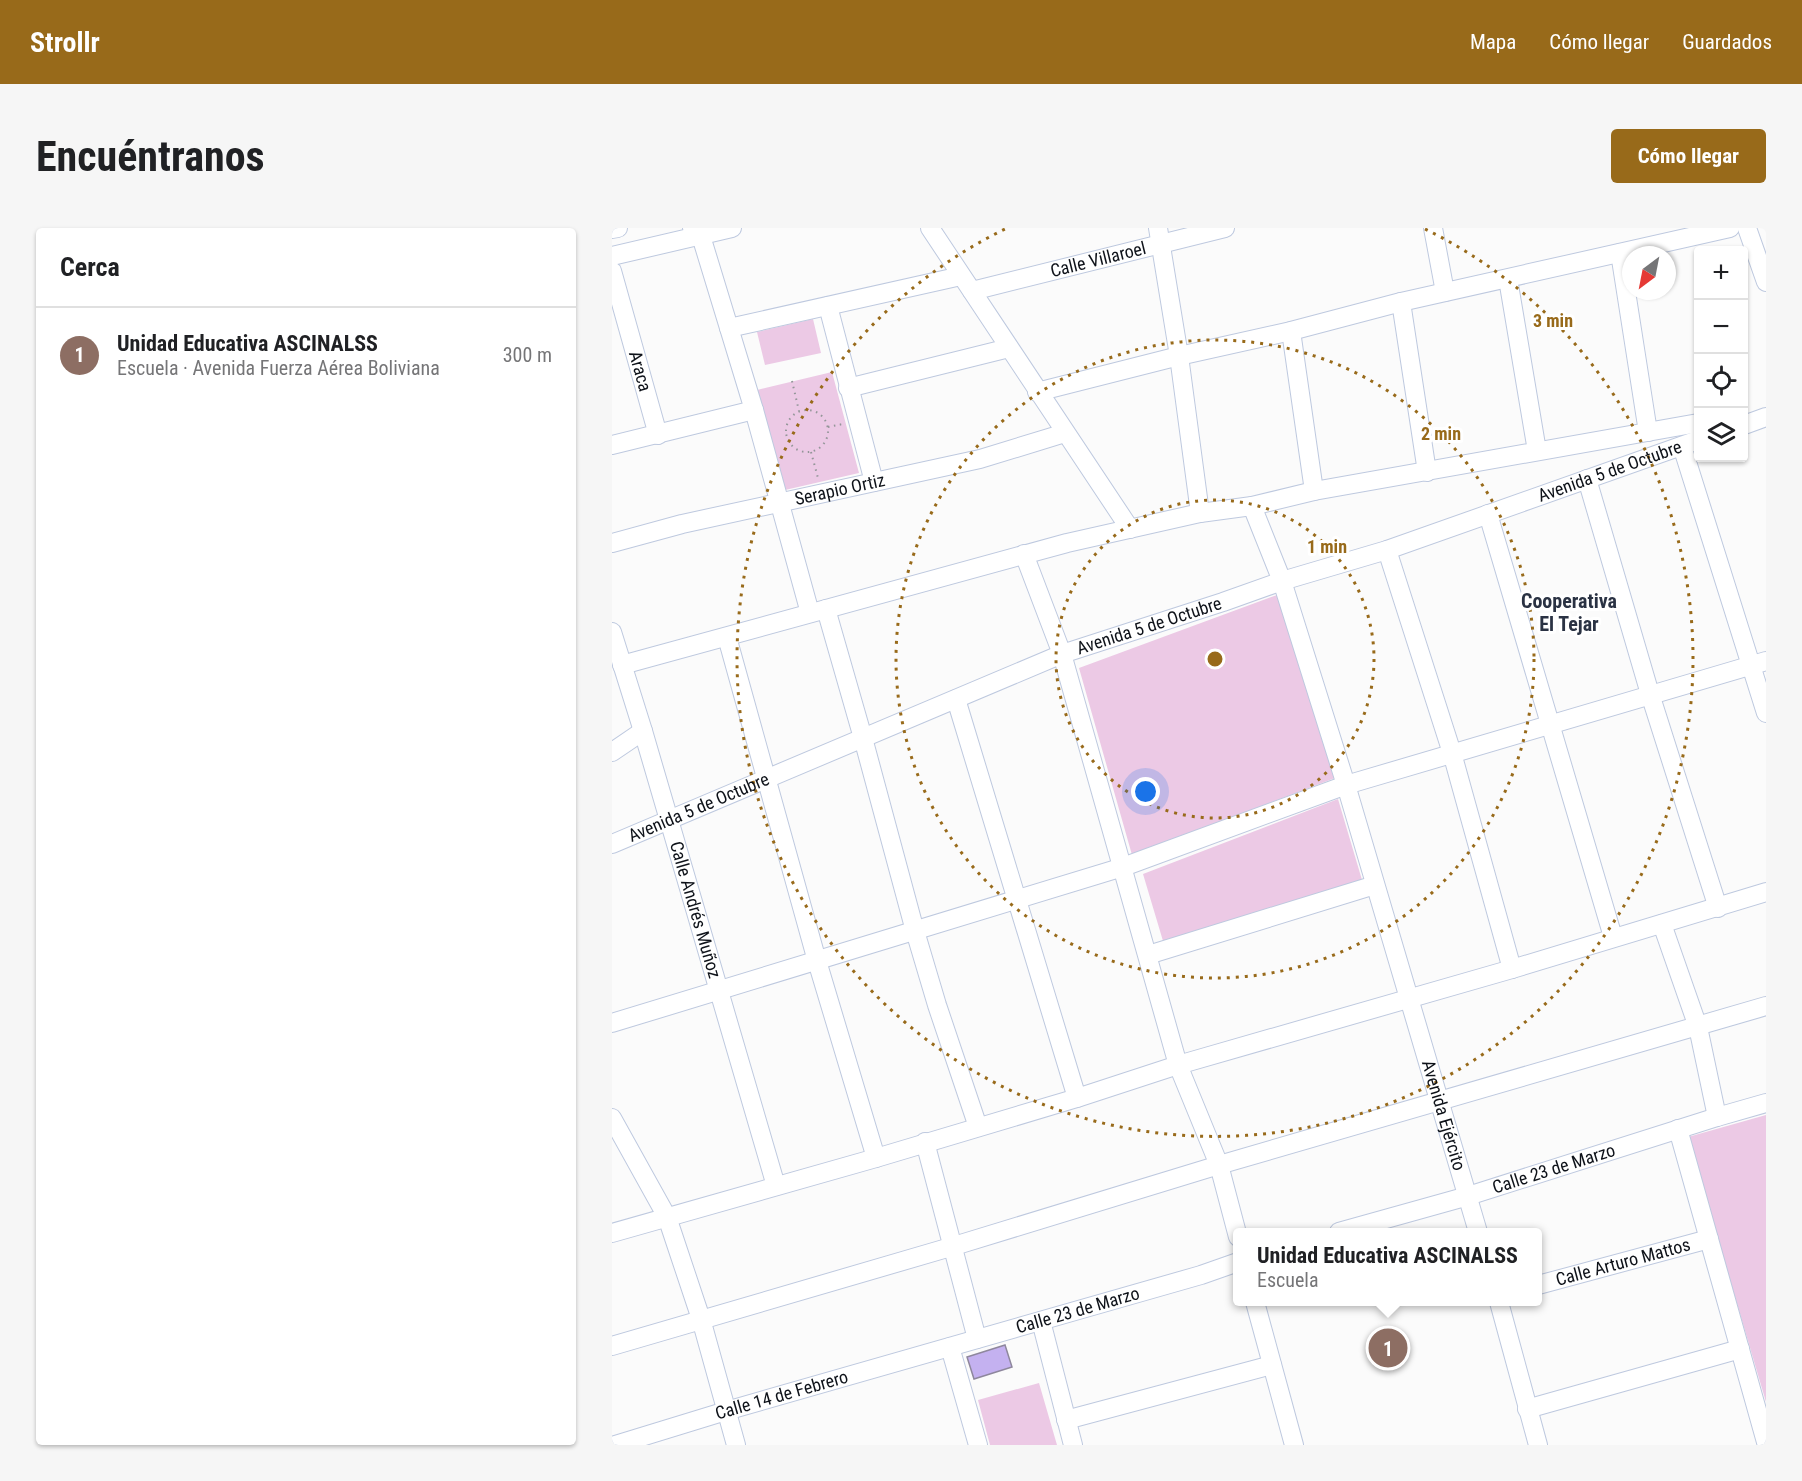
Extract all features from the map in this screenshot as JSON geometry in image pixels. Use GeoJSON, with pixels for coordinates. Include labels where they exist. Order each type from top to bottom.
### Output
{"type":"FeatureCollection","features":[{"type":"Feature","properties":{"kind":"street"},"geometry":{"type":"LineString","coordinates":[[612,229],[618,228]]}},
{"type":"Feature","properties":{"kind":"street"},"geometry":{"type":"LineString","coordinates":[[612,256],[696,232],[732,228]]}},
{"type":"Feature","properties":{"kind":"street"},"geometry":{"type":"LineString","coordinates":[[930,228],[1130,529]]}},
{"type":"Feature","properties":{"kind":"street","name":"Calle Villaroel"},"geometry":{"type":"LineString","coordinates":[[972,291],[1159,236],[1225,228]]}},
{"type":"Feature","properties":{"kind":"street"},"geometry":{"type":"LineString","coordinates":[[1433,228],[1445,292]]}},
{"type":"Feature","properties":{"kind":"street"},"geometry":{"type":"LineString","coordinates":[[1037,392],[1179,356],[1292,331],[1401,302],[1730,228]]}},
{"type":"Feature","properties":{"kind":"street"},"geometry":{"type":"LineString","coordinates":[[1747,228],[1766,282]]}},
{"type":"Feature","properties":{"kind":"street"},"geometry":{"type":"LineString","coordinates":[[696,232],[729,328],[780,503],[863,738],[915,931],[978,1127]]}},
{"type":"Feature","properties":{"kind":"street"},"geometry":{"type":"LineString","coordinates":[[1159,236],[1179,356],[1200,513]]}},
{"type":"Feature","properties":{"kind":"street"},"geometry":{"type":"LineString","coordinates":[[1620,253],[1648,432]]}},
{"type":"Feature","properties":{"kind":"street","name":"Araca"},"geometry":{"type":"LineString","coordinates":[[612,271],[658,435]]}},
{"type":"Feature","properties":{"kind":"street"},"geometry":{"type":"LineString","coordinates":[[729,328],[961,276]]}},
{"type":"Feature","properties":{"kind":"street"},"geometry":{"type":"LineString","coordinates":[[1508,279],[1537,451]]}},
{"type":"Feature","properties":{"kind":"street"},"geometry":{"type":"LineString","coordinates":[[1401,302],[1427,472]]}},
{"type":"Feature","properties":{"kind":"street"},"geometry":{"type":"LineString","coordinates":[[828,306],[874,482]]}},
{"type":"Feature","properties":{"kind":"street"},"geometry":{"type":"LineString","coordinates":[[1292,331],[1314,491]]}},
{"type":"Feature","properties":{"kind":"street"},"geometry":{"type":"LineString","coordinates":[[848,388],[1009,348]]}},
{"type":"Feature","properties":{"kind":"street"},"geometry":{"type":"LineString","coordinates":[[612,445],[754,410]]}},
{"type":"Feature","properties":{"kind":"street"},"geometry":{"type":"LineString","coordinates":[[1748,415],[1766,411]]}},
{"type":"Feature","properties":{"kind":"street"},"geometry":{"type":"LineString","coordinates":[[1748,423],[1766,417]]}},
{"type":"Feature","properties":{"kind":"street"},"geometry":{"type":"LineString","coordinates":[[617,656],[727,637],[1024,554],[1200,513],[1252,506],[1314,491],[1694,424]]}},
{"type":"Feature","properties":{"kind":"street","name":"Serapio Ortiz"},"geometry":{"type":"LineString","coordinates":[[612,543],[682,524],[980,459],[1065,433]]}},
{"type":"Feature","properties":{"kind":"street"},"geometry":{"type":"LineString","coordinates":[[1690,443],[1732,605],[1759,663],[1766,712]]}},
{"type":"Feature","properties":{"kind":"street","name":"Avenida 5 de Octubre"},"geometry":{"type":"LineString","coordinates":[[612,844],[1062,654],[1281,581],[1387,550],[1690,443]]}},
{"type":"Feature","properties":{"kind":"street"},"geometry":{"type":"LineString","coordinates":[[1587,479],[1650,694],[1718,908]]}},
{"type":"Feature","properties":{"kind":"street","name":"Avenida Ejército"},"geometry":{"type":"LineString","coordinates":[[1252,506],[1281,581],[1346,785],[1477,1228]]}},
{"type":"Feature","properties":{"kind":"street"},"geometry":{"type":"LineString","coordinates":[[1488,514],[1613,937]]}},
{"type":"Feature","properties":{"kind":"street"},"geometry":{"type":"LineString","coordinates":[[1387,550],[1452,753],[1512,969]]}},
{"type":"Feature","properties":{"kind":"street"},"geometry":{"type":"LineString","coordinates":[[1024,554],[1062,654],[1178,1065],[1219,1165],[1236,1228]]}},
{"type":"Feature","properties":{"kind":"street","name":"Calle Andrés Muñoz"},"geometry":{"type":"LineString","coordinates":[[612,632],[617,656],[643,731],[776,1186]]}},
{"type":"Feature","properties":{"kind":"street"},"geometry":{"type":"LineString","coordinates":[[727,637],[817,961],[876,1158]]}},
{"type":"Feature","properties":{"kind":"street"},"geometry":{"type":"LineString","coordinates":[[612,1023],[1123,867],[1346,785],[1759,663]]}},
{"type":"Feature","properties":{"kind":"street"},"geometry":{"type":"LineString","coordinates":[[956,699],[1077,1098]]}},
{"type":"Feature","properties":{"kind":"street"},"geometry":{"type":"LineString","coordinates":[[612,752],[643,731]]}},
{"type":"Feature","properties":{"kind":"street"},"geometry":{"type":"LineString","coordinates":[[1148,955],[1375,885]]}},
{"type":"Feature","properties":{"kind":"street"},"geometry":{"type":"LineString","coordinates":[[612,1233],[876,1158],[1077,1098],[1178,1065],[1512,969],[1766,892]]}},
{"type":"Feature","properties":{"kind":"street"},"geometry":{"type":"LineString","coordinates":[[1662,924],[1698,1027],[1717,1117]]}},
{"type":"Feature","properties":{"kind":"street"},"geometry":{"type":"LineString","coordinates":[[612,1346],[954,1246],[1219,1165],[1766,1006]]}},
{"type":"Feature","properties":{"kind":"street","name":"Calle 23 de Marzo"},"geometry":{"type":"LineString","coordinates":[[1356,1228],[1468,1196],[1766,1103]]}},
{"type":"Feature","properties":{"kind":"street"},"geometry":{"type":"LineString","coordinates":[[614,1126],[667,1216],[701,1319],[736,1445]]}},
{"type":"Feature","properties":{"kind":"street"},"geometry":{"type":"LineString","coordinates":[[1678,1129],[1766,1442]]}},
{"type":"Feature","properties":{"kind":"street"},"geometry":{"type":"LineString","coordinates":[[925,1143],[977,1339]]}},
{"type":"Feature","properties":{"kind":"street","name":"Calle Arturo Mattos"},"geometry":{"type":"LineString","coordinates":[[1542,1284],[1709,1239]]}},
{"type":"Feature","properties":{"kind":"street","name":"Calle 23 de Marzo"},"geometry":{"type":"LineString","coordinates":[[950,1347],[1233,1264]]}},
{"type":"Feature","properties":{"kind":"street"},"geometry":{"type":"LineString","coordinates":[[1256,1306],[1294,1445]]}},
{"type":"Feature","properties":{"kind":"street"},"geometry":{"type":"LineString","coordinates":[[1499,1306],[1538,1445]]}},
{"type":"Feature","properties":{"kind":"street"},"geometry":{"type":"LineString","coordinates":[[1041,1321],[1072,1445]]}},
{"type":"Feature","properties":{"kind":"street"},"geometry":{"type":"LineString","coordinates":[[950,1347],[978,1445]]}},
{"type":"Feature","properties":{"kind":"street","name":"Calle 14 de Febrero"},"geometry":{"type":"LineString","coordinates":[[615,1445],[950,1347]]}},
{"type":"Feature","properties":{"kind":"street"},"geometry":{"type":"LineString","coordinates":[[1527,1409],[1740,1349]]}},
{"type":"Feature","properties":{"kind":"street"},"geometry":{"type":"LineString","coordinates":[[1066,1419],[1272,1365]]}},
{"type":"Feature","properties":{"kind":"path"},"geometry":{"type":"LineString","coordinates":[[792,381],[799,412]]}},
{"type":"Feature","properties":{"kind":"path"},"geometry":{"type":"LineString","coordinates":[[814,411],[820,415],[828,427],[826,440],[817,450],[811,452],[798,450],[789,442],[786,435],[788,421],[799,412],[814,411]]}},
{"type":"Feature","properties":{"kind":"path"},"geometry":{"type":"LineString","coordinates":[[811,452],[822,494]]}},
{"type":"Feature","properties":{"kind":"shaded area"},"geometry":{"type":"Polygon","coordinates":[[[813,319],[821,353],[765,365],[757,332],[813,319]]]}},
{"type":"Feature","properties":{"kind":"shaded area"},"geometry":{"type":"Polygon","coordinates":[[[832,372],[859,473],[785,490],[757,390],[832,372]]]}},
{"type":"Feature","properties":{"kind":"shaded area"},"geometry":{"type":"Polygon","coordinates":[[[1277,595],[1335,778],[1132,855],[1079,668],[1277,595]]]}},
{"type":"Feature","properties":{"kind":"shaded area"},"geometry":{"type":"Polygon","coordinates":[[[1338,799],[1362,880],[1163,941],[1143,874],[1338,799]]]}},
{"type":"Feature","properties":{"kind":"shaded area"},"geometry":{"type":"Polygon","coordinates":[[[1766,1115],[1766,1402],[1688,1137],[1766,1115]]]}},
{"type":"Feature","properties":{"kind":"shaded area"},"geometry":{"type":"Polygon","coordinates":[[[1039,1383],[1057,1445],[990,1445],[978,1400],[1039,1383]]]}},
{"type":"Feature","properties":{"kind":"building"},"geometry":{"type":"Polygon","coordinates":[[[1005,1345],[1012,1367],[974,1379],[967,1357],[1005,1345]]]}},
{"type":"Feature","properties":{"kind":"place","name":"Unidad Educativa ASCINALSS"},"geometry":{"type":"Point","coordinates":[1388,1348]}},
{"type":"Feature","properties":{"kind":"district","name":"Cooperativa El Tejar"},"geometry":{"type":"Point","coordinates":[1569,612]}}]}
